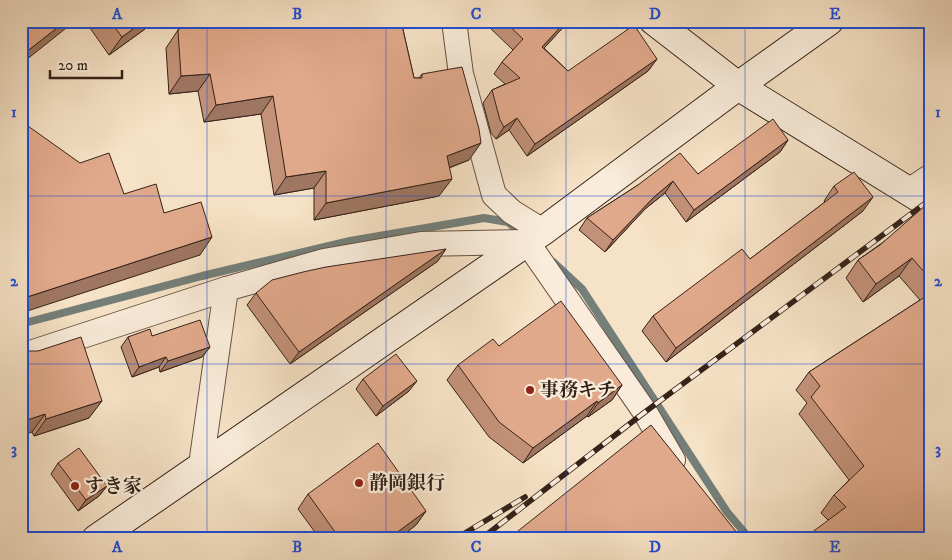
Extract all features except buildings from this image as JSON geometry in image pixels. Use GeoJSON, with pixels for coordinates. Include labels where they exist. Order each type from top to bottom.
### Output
{"type":"FeatureCollection","features":[{"type":"Feature","properties":{"kind":"street"},"geometry":{"type":"LineString","coordinates":[[454,21],[461,74],[494,195],[535,237],[645,412],[674,462],[686,478]]}},
{"type":"Feature","properties":{"kind":"street"},"geometry":{"type":"LineString","coordinates":[[654,21],[738,86],[907,192],[931,205]]}},
{"type":"Feature","properties":{"kind":"street"},"geometry":{"type":"LineString","coordinates":[[96,539],[535,237],[829,21]]}},
{"type":"Feature","properties":{"kind":"street"},"geometry":{"type":"LineString","coordinates":[[907,192],[931,176]]}},
{"type":"Feature","properties":{"kind":"street"},"geometry":{"type":"LineString","coordinates":[[21,356],[226,289],[324,261],[421,244],[535,237]]}},
{"type":"Feature","properties":{"kind":"street"},"geometry":{"type":"LineString","coordinates":[[202,465],[226,289]]}},
{"type":"Feature","properties":{"kind":"waterway"},"geometry":{"type":"LineString","coordinates":[[21,324],[202,276],[350,241],[484,218],[508,222],[524,236]]}},
{"type":"Feature","properties":{"kind":"waterway"},"geometry":{"type":"LineString","coordinates":[[553,262],[582,289],[727,512],[750,539]]}},
{"type":"Feature","properties":{"kind":"railway"},"geometry":{"type":"LineString","coordinates":[[481,539],[645,412],[931,199]]}},
{"type":"Feature","properties":{"kind":"railway"},"geometry":{"type":"LineString","coordinates":[[455,539],[525,497]]}},
{"type":"Feature","properties":{"kind":"place","name":"事務キチ"},"geometry":{"type":"Point","coordinates":[530,390]}},
{"type":"Feature","properties":{"kind":"place","name":"静岡銀行"},"geometry":{"type":"Point","coordinates":[359,483]}},
{"type":"Feature","properties":{"kind":"place","name":"すき家"},"geometry":{"type":"Point","coordinates":[75,486]}}]}
